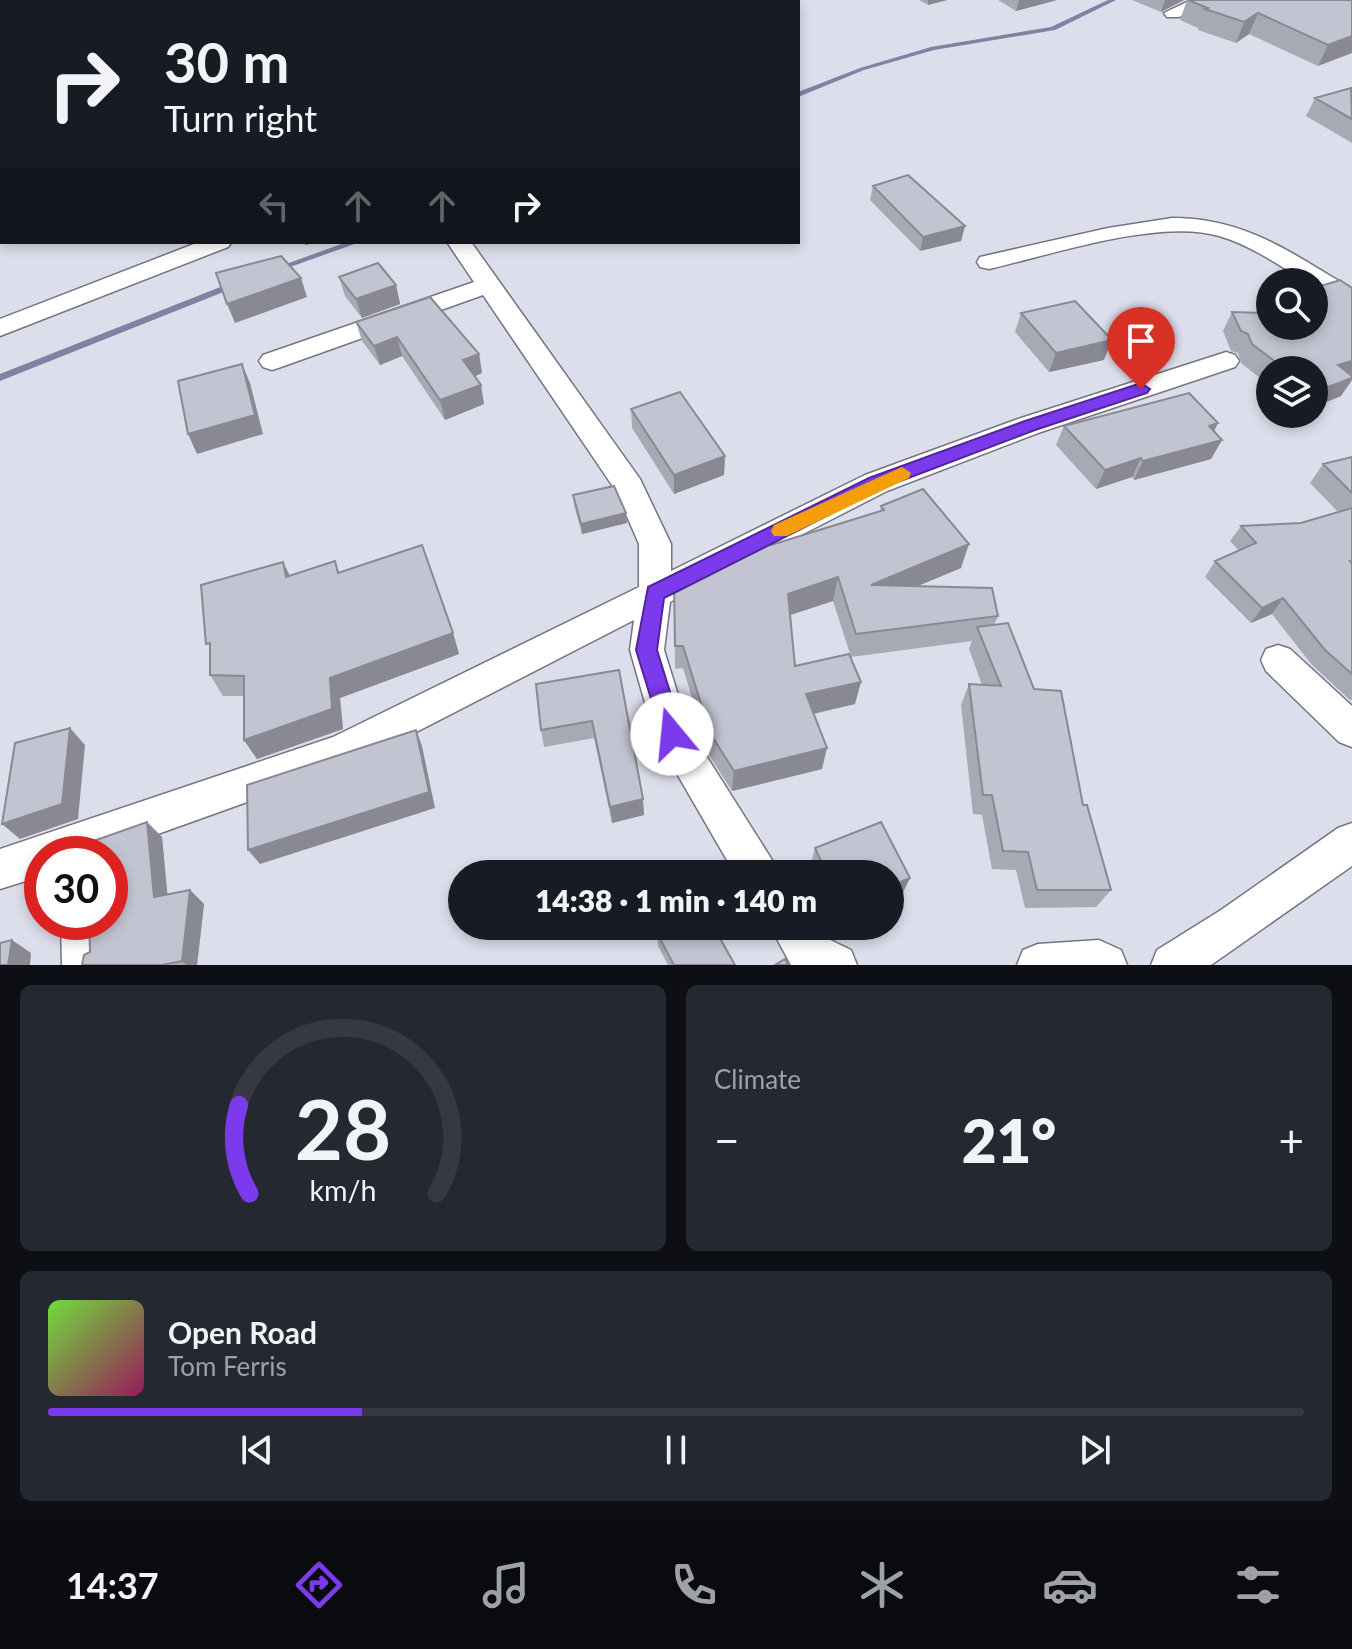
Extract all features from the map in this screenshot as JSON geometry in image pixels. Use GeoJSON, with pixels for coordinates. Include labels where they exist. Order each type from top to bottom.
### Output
{"type":"FeatureCollection","features":[{"type":"Feature","properties":{"kind":"street"},"geometry":{"type":"LineString","coordinates":[[1173,13],[1207,0]]}},
{"type":"Feature","properties":{"kind":"street"},"geometry":{"type":"LineString","coordinates":[[989,262],[1160,226],[1191,223],[1222,229],[1248,239],[1352,300]]}},
{"type":"Feature","properties":{"kind":"street"},"geometry":{"type":"LineString","coordinates":[[0,328],[215,244]]}},
{"type":"Feature","properties":{"kind":"street"},"geometry":{"type":"LineString","coordinates":[[460,244],[629,487],[655,544],[655,593],[647,650],[672,734],[749,860]]}},
{"type":"Feature","properties":{"kind":"street"},"geometry":{"type":"LineString","coordinates":[[272,361],[489,285]]}},
{"type":"Feature","properties":{"kind":"street"},"geometry":{"type":"LineString","coordinates":[[107,836],[343,751],[876,483],[1028,426],[1226,361]]}},
{"type":"Feature","properties":{"kind":"street"},"geometry":{"type":"LineString","coordinates":[[1278,660],[1352,730]]}},
{"type":"Feature","properties":{"kind":"street"},"geometry":{"type":"LineString","coordinates":[[1172,965],[1236,925],[1352,842]]}},
{"type":"Feature","properties":{"kind":"street"},"geometry":{"type":"LineString","coordinates":[[0,869],[24,862]]}},
{"type":"Feature","properties":{"kind":"street"},"geometry":{"type":"LineString","coordinates":[[82,940],[83,965]]}},
{"type":"Feature","properties":{"kind":"street"},"geometry":{"type":"LineString","coordinates":[[800,940],[807,951],[836,965]]}},
{"type":"Feature","properties":{"kind":"street"},"geometry":{"type":"LineString","coordinates":[[1038,965],[1099,961],[1106,965]]}},
{"type":"Feature","properties":{"kind":"building"},"geometry":{"type":"Polygon","coordinates":[[[1188,0],[1352,0],[1352,36],[1328,45],[1258,13],[1244,22],[1188,0]]]}},
{"type":"Feature","properties":{"kind":"building"},"geometry":{"type":"Polygon","coordinates":[[[1351,88],[1352,119],[1315,98],[1351,88]]]}},
{"type":"Feature","properties":{"kind":"building"},"geometry":{"type":"Polygon","coordinates":[[[908,175],[965,226],[923,237],[873,186],[908,175]]]}},
{"type":"Feature","properties":{"kind":"building"},"geometry":{"type":"Polygon","coordinates":[[[281,256],[301,278],[227,304],[216,273],[281,256]]]}},
{"type":"Feature","properties":{"kind":"building"},"geometry":{"type":"Polygon","coordinates":[[[378,263],[396,285],[356,299],[339,277],[378,263]]]}},
{"type":"Feature","properties":{"kind":"building"},"geometry":{"type":"Polygon","coordinates":[[[1340,280],[1352,288],[1352,361],[1338,365],[1352,378],[1328,387],[1328,356],[1268,356],[1252,344],[1248,334],[1241,331],[1232,312],[1256,313],[1256,340],[1328,340],[1328,284],[1340,280]]]}},
{"type":"Feature","properties":{"kind":"building"},"geometry":{"type":"Polygon","coordinates":[[[430,297],[479,354],[463,360],[481,385],[440,400],[397,337],[374,346],[356,322],[430,297]]]}},
{"type":"Feature","properties":{"kind":"building"},"geometry":{"type":"Polygon","coordinates":[[[1075,301],[1112,340],[1056,353],[1021,313],[1075,301]]]}},
{"type":"Feature","properties":{"kind":"building"},"geometry":{"type":"Polygon","coordinates":[[[242,364],[255,415],[188,434],[178,381],[242,364]]]}},
{"type":"Feature","properties":{"kind":"building"},"geometry":{"type":"Polygon","coordinates":[[[680,392],[725,456],[674,475],[631,409],[680,392]]]}},
{"type":"Feature","properties":{"kind":"building"},"geometry":{"type":"Polygon","coordinates":[[[1189,393],[1218,423],[1209,426],[1222,440],[1143,461],[1141,458],[1105,470],[1064,426],[1189,393]]]}},
{"type":"Feature","properties":{"kind":"building"},"geometry":{"type":"Polygon","coordinates":[[[1352,457],[1352,493],[1323,464],[1352,457]]]}},
{"type":"Feature","properties":{"kind":"building"},"geometry":{"type":"Polygon","coordinates":[[[614,486],[626,513],[581,524],[573,495],[614,486]]]}},
{"type":"Feature","properties":{"kind":"building"},"geometry":{"type":"Polygon","coordinates":[[[923,489],[969,544],[871,585],[992,588],[998,616],[856,634],[838,577],[788,594],[795,666],[849,654],[861,682],[806,694],[827,748],[734,771],[710,733],[683,646],[675,646],[674,580],[689,572],[700,572],[700,567],[742,546],[771,545],[884,510],[881,506],[923,489]]]}},
{"type":"Feature","properties":{"kind":"building"},"geometry":{"type":"Polygon","coordinates":[[[1352,508],[1352,674],[1325,650],[1283,598],[1262,608],[1215,561],[1256,543],[1241,526],[1301,523],[1352,508]]]}},
{"type":"Feature","properties":{"kind":"building"},"geometry":{"type":"Polygon","coordinates":[[[422,545],[453,633],[330,678],[332,709],[244,740],[244,676],[210,675],[210,643],[206,644],[201,585],[283,562],[286,577],[335,561],[338,573],[422,545]]]}},
{"type":"Feature","properties":{"kind":"building"},"geometry":{"type":"Polygon","coordinates":[[[1008,623],[1034,689],[1061,691],[1083,805],[1087,805],[1111,890],[1037,890],[1028,852],[1003,851],[992,795],[983,795],[969,684],[1001,686],[977,627],[1008,623]]]}},
{"type":"Feature","properties":{"kind":"building"},"geometry":{"type":"Polygon","coordinates":[[[619,670],[643,799],[610,807],[592,721],[541,730],[536,684],[619,670]]]}},
{"type":"Feature","properties":{"kind":"building"},"geometry":{"type":"Polygon","coordinates":[[[70,728],[62,804],[2,824],[15,743],[70,728]]]}},
{"type":"Feature","properties":{"kind":"building"},"geometry":{"type":"Polygon","coordinates":[[[416,730],[429,792],[248,850],[247,785],[416,730]]]}},
{"type":"Feature","properties":{"kind":"building"},"geometry":{"type":"Polygon","coordinates":[[[147,822],[154,897],[190,890],[182,961],[162,965],[82,965],[84,955],[90,952],[90,940],[128,940],[128,836],[108,836],[147,822]]]}},
{"type":"Feature","properties":{"kind":"building"},"geometry":{"type":"Polygon","coordinates":[[[881,822],[901,860],[821,860],[815,848],[881,822]]]}},
{"type":"Feature","properties":{"kind":"building"},"geometry":{"type":"Polygon","coordinates":[[[904,866],[910,878],[904,880],[904,866]]]}},
{"type":"Feature","properties":{"kind":"building"},"geometry":{"type":"Polygon","coordinates":[[[12,940],[8,965],[0,965],[0,943],[12,940]]]}},
{"type":"Feature","properties":{"kind":"building"},"geometry":{"type":"Polygon","coordinates":[[[661,940],[721,940],[735,965],[674,965],[661,940]]]}},
{"type":"Feature","properties":{"kind":"waterway"},"geometry":{"type":"LineString","coordinates":[[800,94],[862,69],[933,48],[1053,29],[1113,0]]}},
{"type":"Feature","properties":{"kind":"waterway"},"geometry":{"type":"LineString","coordinates":[[276,269],[350,244]]}},
{"type":"Feature","properties":{"kind":"waterway"},"geometry":{"type":"LineString","coordinates":[[0,378],[233,285]]}},
{"type":"Feature","properties":{"kind":"slow traffic"},"geometry":{"type":"LineString","coordinates":[[780,531],[902,473]]}},
{"type":"Feature","properties":{"kind":"route"},"geometry":{"type":"LineString","coordinates":[[672,734],[647,650],[655,593],[876,483],[1028,426],[1141,389]]}}]}
